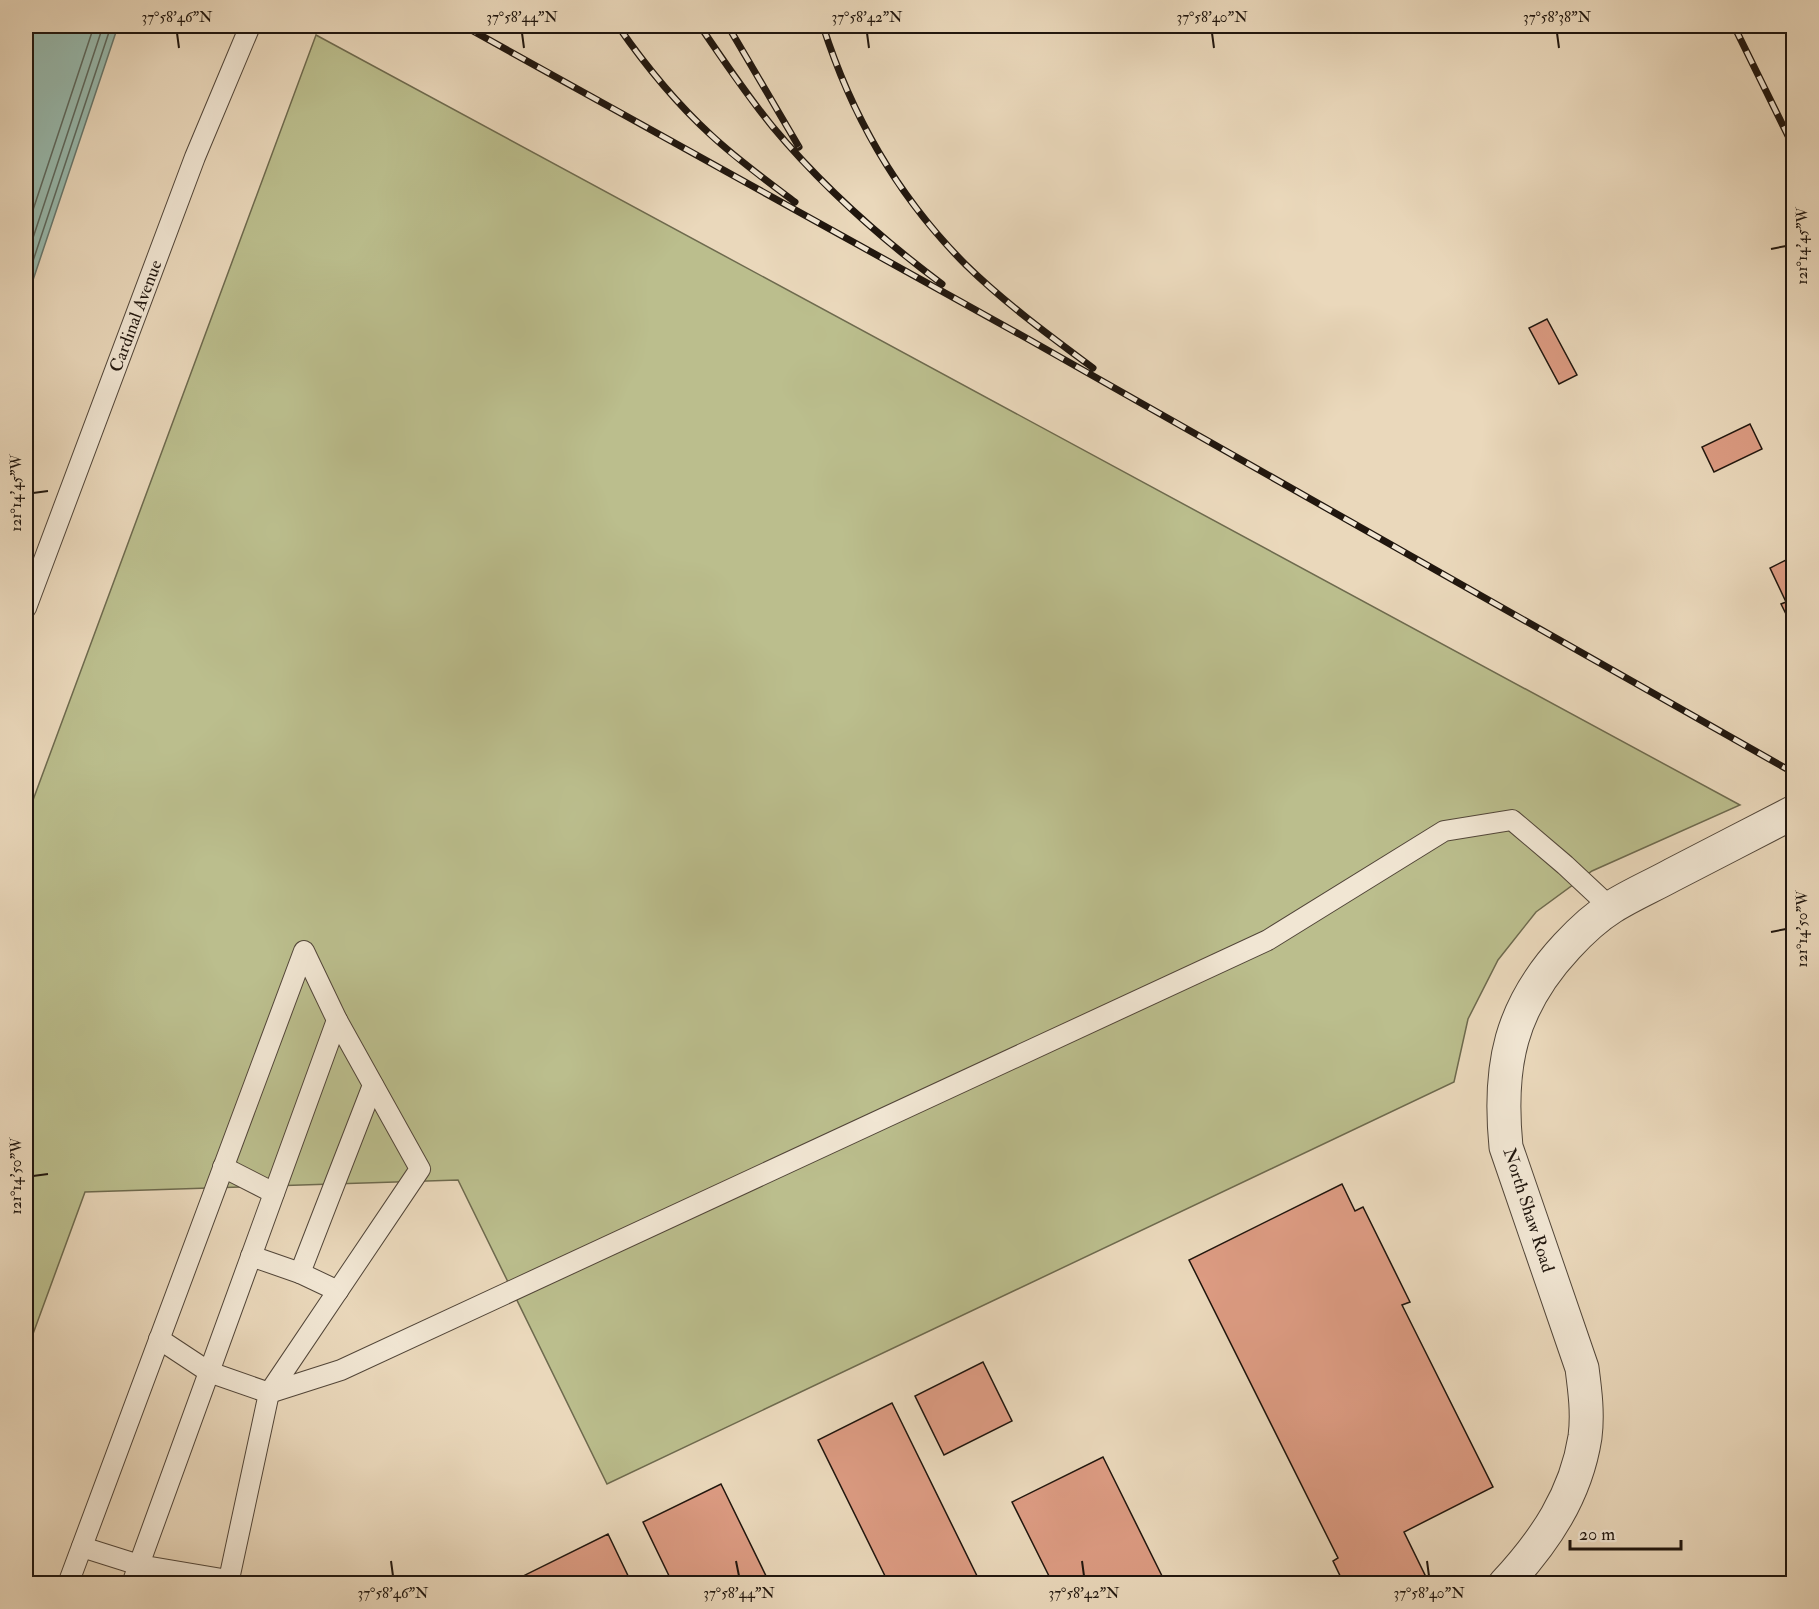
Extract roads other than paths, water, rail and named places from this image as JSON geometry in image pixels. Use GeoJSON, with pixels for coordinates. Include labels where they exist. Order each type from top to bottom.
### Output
{"type":"FeatureCollection","features":[{"type":"Feature","properties":{"kind":"street","name":"North Shaw Road"},"geometry":{"type":"LineString","coordinates":[[1505,1584],[1530,1557],[1567,1500],[1578,1468],[1585,1436],[1586,1401],[1582,1368],[1506,1147],[1503,1111],[1507,1058],[1517,1024],[1532,992],[1552,963],[1579,933],[1611,908],[1794,812]]}},
{"type":"Feature","properties":{"kind":"lane","name":"Cardinal Avenue"},"geometry":{"type":"LineString","coordinates":[[26,608],[195,157],[250,26]]}},
{"type":"Feature","properties":{"kind":"lane"},"geometry":{"type":"LineString","coordinates":[[159,1339],[209,1372],[269,1393],[340,1370],[1268,940],[1444,831],[1512,820],[1611,908]]}},
{"type":"Feature","properties":{"kind":"lane"},"geometry":{"type":"LineString","coordinates":[[68,1584],[304,951],[337,1020],[420,1168],[269,1393],[228,1582],[135,1574],[82,1548]]}},
{"type":"Feature","properties":{"kind":"lane"},"geometry":{"type":"LineString","coordinates":[[135,1574],[337,1020]]}},
{"type":"Feature","properties":{"kind":"lane"},"geometry":{"type":"LineString","coordinates":[[300,1273],[373,1085]]}},
{"type":"Feature","properties":{"kind":"lane"},"geometry":{"type":"LineString","coordinates":[[223,1167],[274,1193]]}},
{"type":"Feature","properties":{"kind":"lane"},"geometry":{"type":"LineString","coordinates":[[251,1256],[300,1273],[338,1291]]}},
{"type":"Feature","properties":{"kind":"water"},"geometry":{"type":"Polygon","coordinates":[[[26,26],[118,26],[26,301],[26,26]]]}},
{"type":"Feature","properties":{"kind":"railway"},"geometry":{"type":"LineString","coordinates":[[464,26],[1028,339],[1794,773]]}},
{"type":"Feature","properties":{"kind":"railway"},"geometry":{"type":"LineString","coordinates":[[618,26],[662,83],[698,123],[742,162],[795,202]]}},
{"type":"Feature","properties":{"kind":"railway"},"geometry":{"type":"LineString","coordinates":[[700,26],[762,114],[791,148],[831,190],[874,229],[942,284]]}},
{"type":"Feature","properties":{"kind":"railway"},"geometry":{"type":"LineString","coordinates":[[728,26],[799,147]]}},
{"type":"Feature","properties":{"kind":"railway"},"geometry":{"type":"LineString","coordinates":[[823,26],[863,124],[919,212],[966,265],[996,293],[1093,368]]}},
{"type":"Feature","properties":{"kind":"railway"},"geometry":{"type":"LineString","coordinates":[[1734,26],[1794,148]]}}]}
